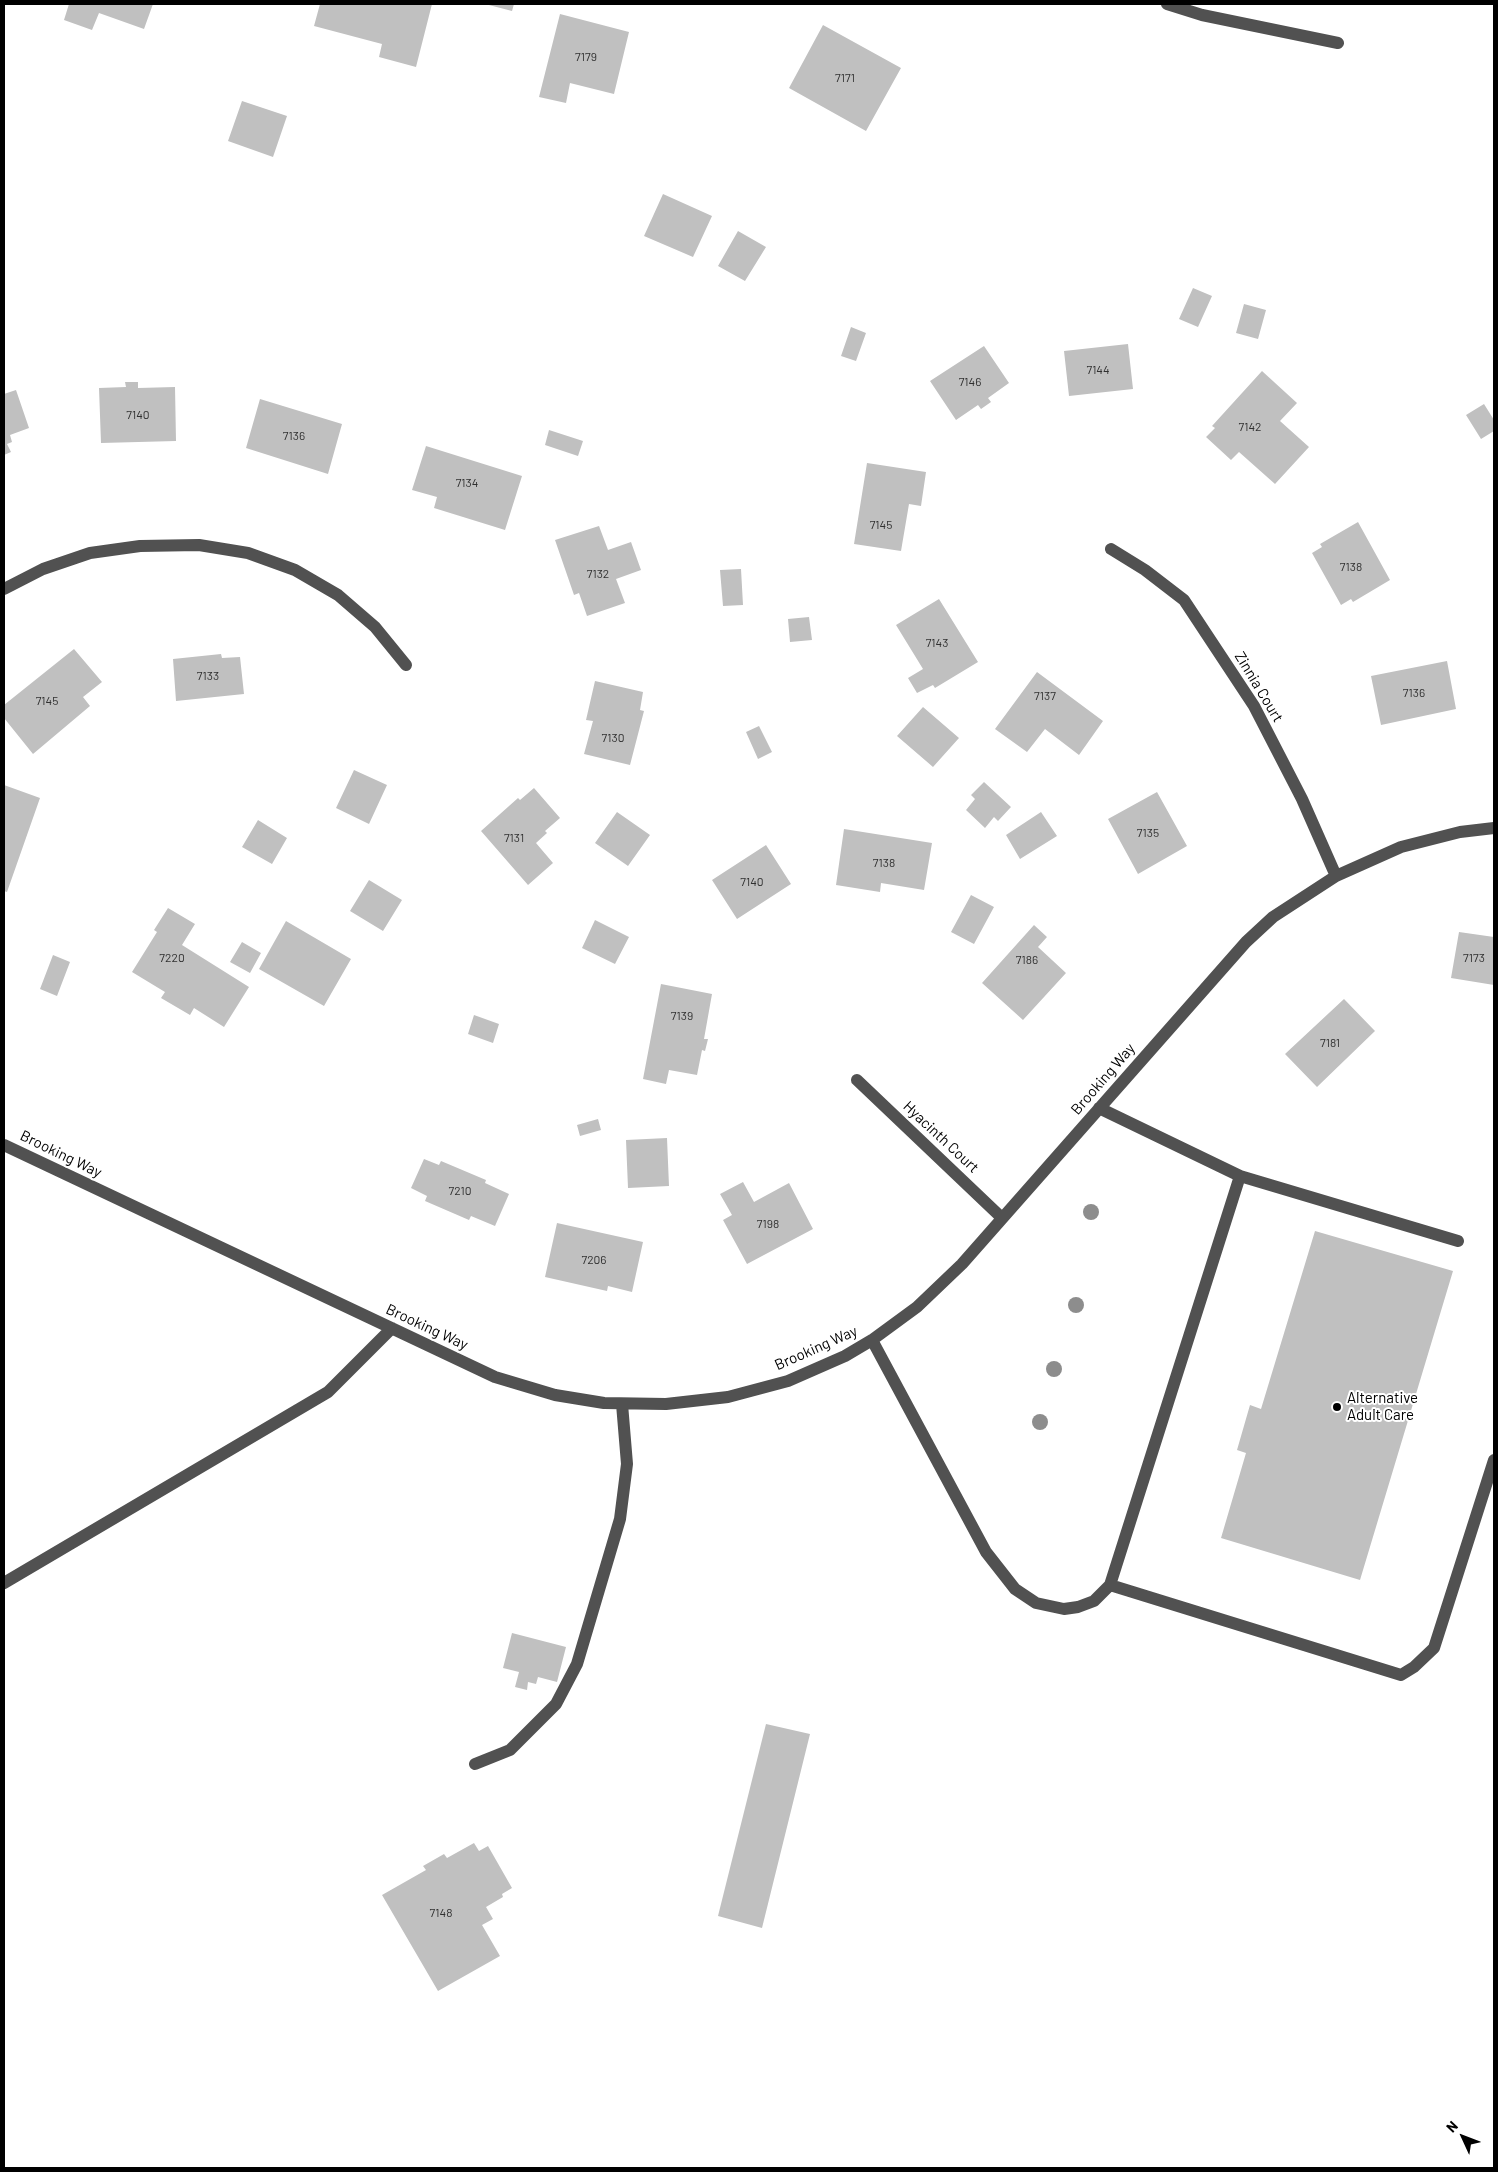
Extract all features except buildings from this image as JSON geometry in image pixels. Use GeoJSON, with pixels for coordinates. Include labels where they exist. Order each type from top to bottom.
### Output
{"type":"FeatureCollection","features":[{"type":"Feature","properties":{"kind":"street"},"geometry":{"type":"LineString","coordinates":[[1167,4],[1202,15],[1338,43]]}},
{"type":"Feature","properties":{"kind":"street"},"geometry":{"type":"LineString","coordinates":[[4,589],[43,569],[98,552],[140,546],[199,545],[248,553],[295,570],[338,595],[375,627],[406,665]]}},
{"type":"Feature","properties":{"kind":"street","name":"Zinnia Court"},"geometry":{"type":"LineString","coordinates":[[1111,549],[1145,570],[1184,600],[1254,706],[1302,799],[1336,876]]}},
{"type":"Feature","properties":{"kind":"street","name":"Brooking Way"},"geometry":{"type":"LineString","coordinates":[[4,1144],[495,1377],[555,1395],[604,1403],[666,1404],[728,1397],[788,1381],[845,1356],[872,1340],[917,1307],[962,1264],[1246,942],[1274,918],[1336,876],[1401,847],[1460,832],[1494,828]]}},
{"type":"Feature","properties":{"kind":"street","name":"Hyacinth Court"},"geometry":{"type":"LineString","coordinates":[[857,1080],[1002,1218]]}},
{"type":"Feature","properties":{"kind":"street"},"geometry":{"type":"LineString","coordinates":[[1099,1108],[1240,1176],[1458,1242]]}},
{"type":"Feature","properties":{"kind":"street"},"geometry":{"type":"LineString","coordinates":[[872,1340],[986,1552],[1015,1589],[1036,1603],[1064,1609],[1078,1607],[1094,1601],[1110,1585],[1240,1176]]}},
{"type":"Feature","properties":{"kind":"street"},"geometry":{"type":"LineString","coordinates":[[4,1583],[328,1392],[392,1328]]}},
{"type":"Feature","properties":{"kind":"street"},"geometry":{"type":"LineString","coordinates":[[476,1764],[510,1750],[556,1704],[578,1664],[620,1519],[627,1464],[622,1404]]}},
{"type":"Feature","properties":{"kind":"street"},"geometry":{"type":"LineString","coordinates":[[1110,1585],[1401,1675],[1414,1667],[1434,1648],[1494,1460]]}},
{"type":"Feature","properties":{"kind":"place","name":"Alternative Adult Care"},"geometry":{"type":"Point","coordinates":[1337,1407]}}]}
